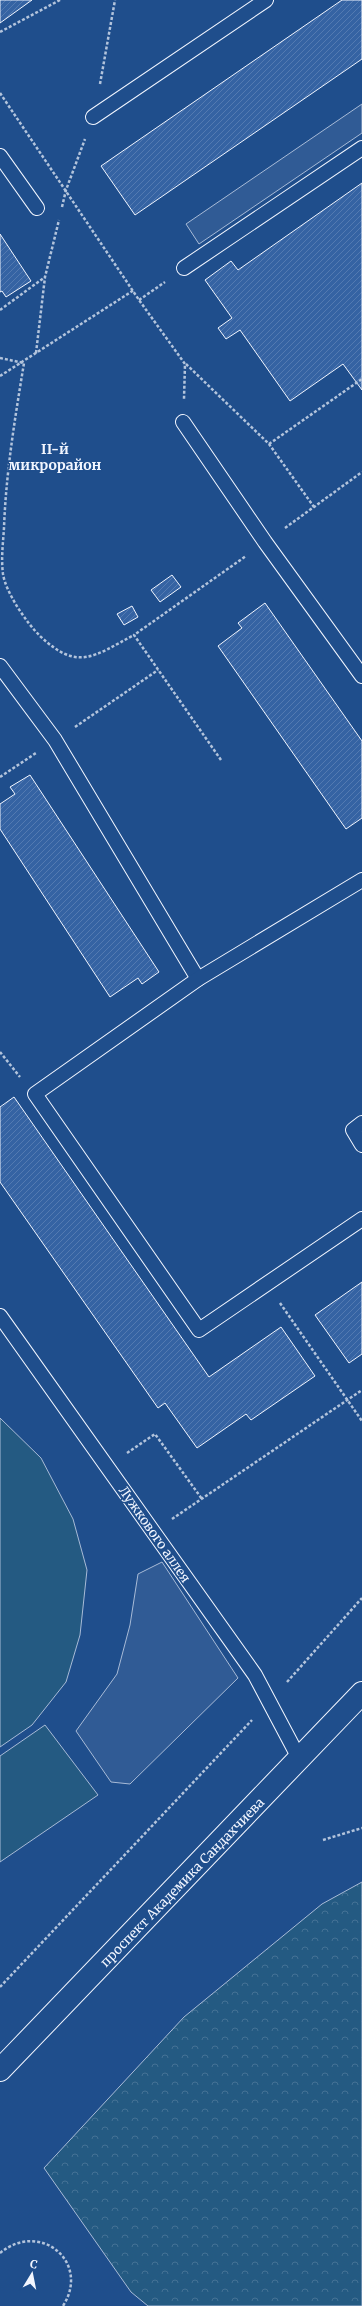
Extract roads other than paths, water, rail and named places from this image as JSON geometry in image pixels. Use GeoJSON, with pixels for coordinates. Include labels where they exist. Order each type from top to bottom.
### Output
{"type":"FeatureCollection","features":[{"type":"Feature","properties":{"kind":"main road","name":"проспект Академика Сандахчиева"},"geometry":{"type":"LineString","coordinates":[[0,2070],[300,1760],[362,1693]]}},
{"type":"Feature","properties":{"kind":"lane"},"geometry":{"type":"LineString","coordinates":[[93,118],[266,0]]}},
{"type":"Feature","properties":{"kind":"lane"},"geometry":{"type":"LineString","coordinates":[[184,268],[362,148]]}},
{"type":"Feature","properties":{"kind":"lane"},"geometry":{"type":"LineString","coordinates":[[0,156],[37,208]]}},
{"type":"Feature","properties":{"kind":"lane"},"geometry":{"type":"LineString","coordinates":[[184,422],[265,542],[361,673]]}},
{"type":"Feature","properties":{"kind":"lane"},"geometry":{"type":"LineString","coordinates":[[0,666],[55,740],[198,979]]}},
{"type":"Feature","properties":{"kind":"lane"},"geometry":{"type":"LineString","coordinates":[[362,880],[198,979],[35,1094],[199,1330],[268,1286],[362,1219]]}},
{"type":"Feature","properties":{"kind":"lane"},"geometry":{"type":"LineString","coordinates":[[362,1122],[353,1130],[362,1145]]}},
{"type":"Feature","properties":{"kind":"lane","name":"Лужкового аллея"},"geometry":{"type":"LineString","coordinates":[[0,1316],[255,1675],[300,1760]]}},
{"type":"Feature","properties":{"kind":"district","name":"II-й микрорайон"},"geometry":{"type":"Point","coordinates":[55,458]}}]}
